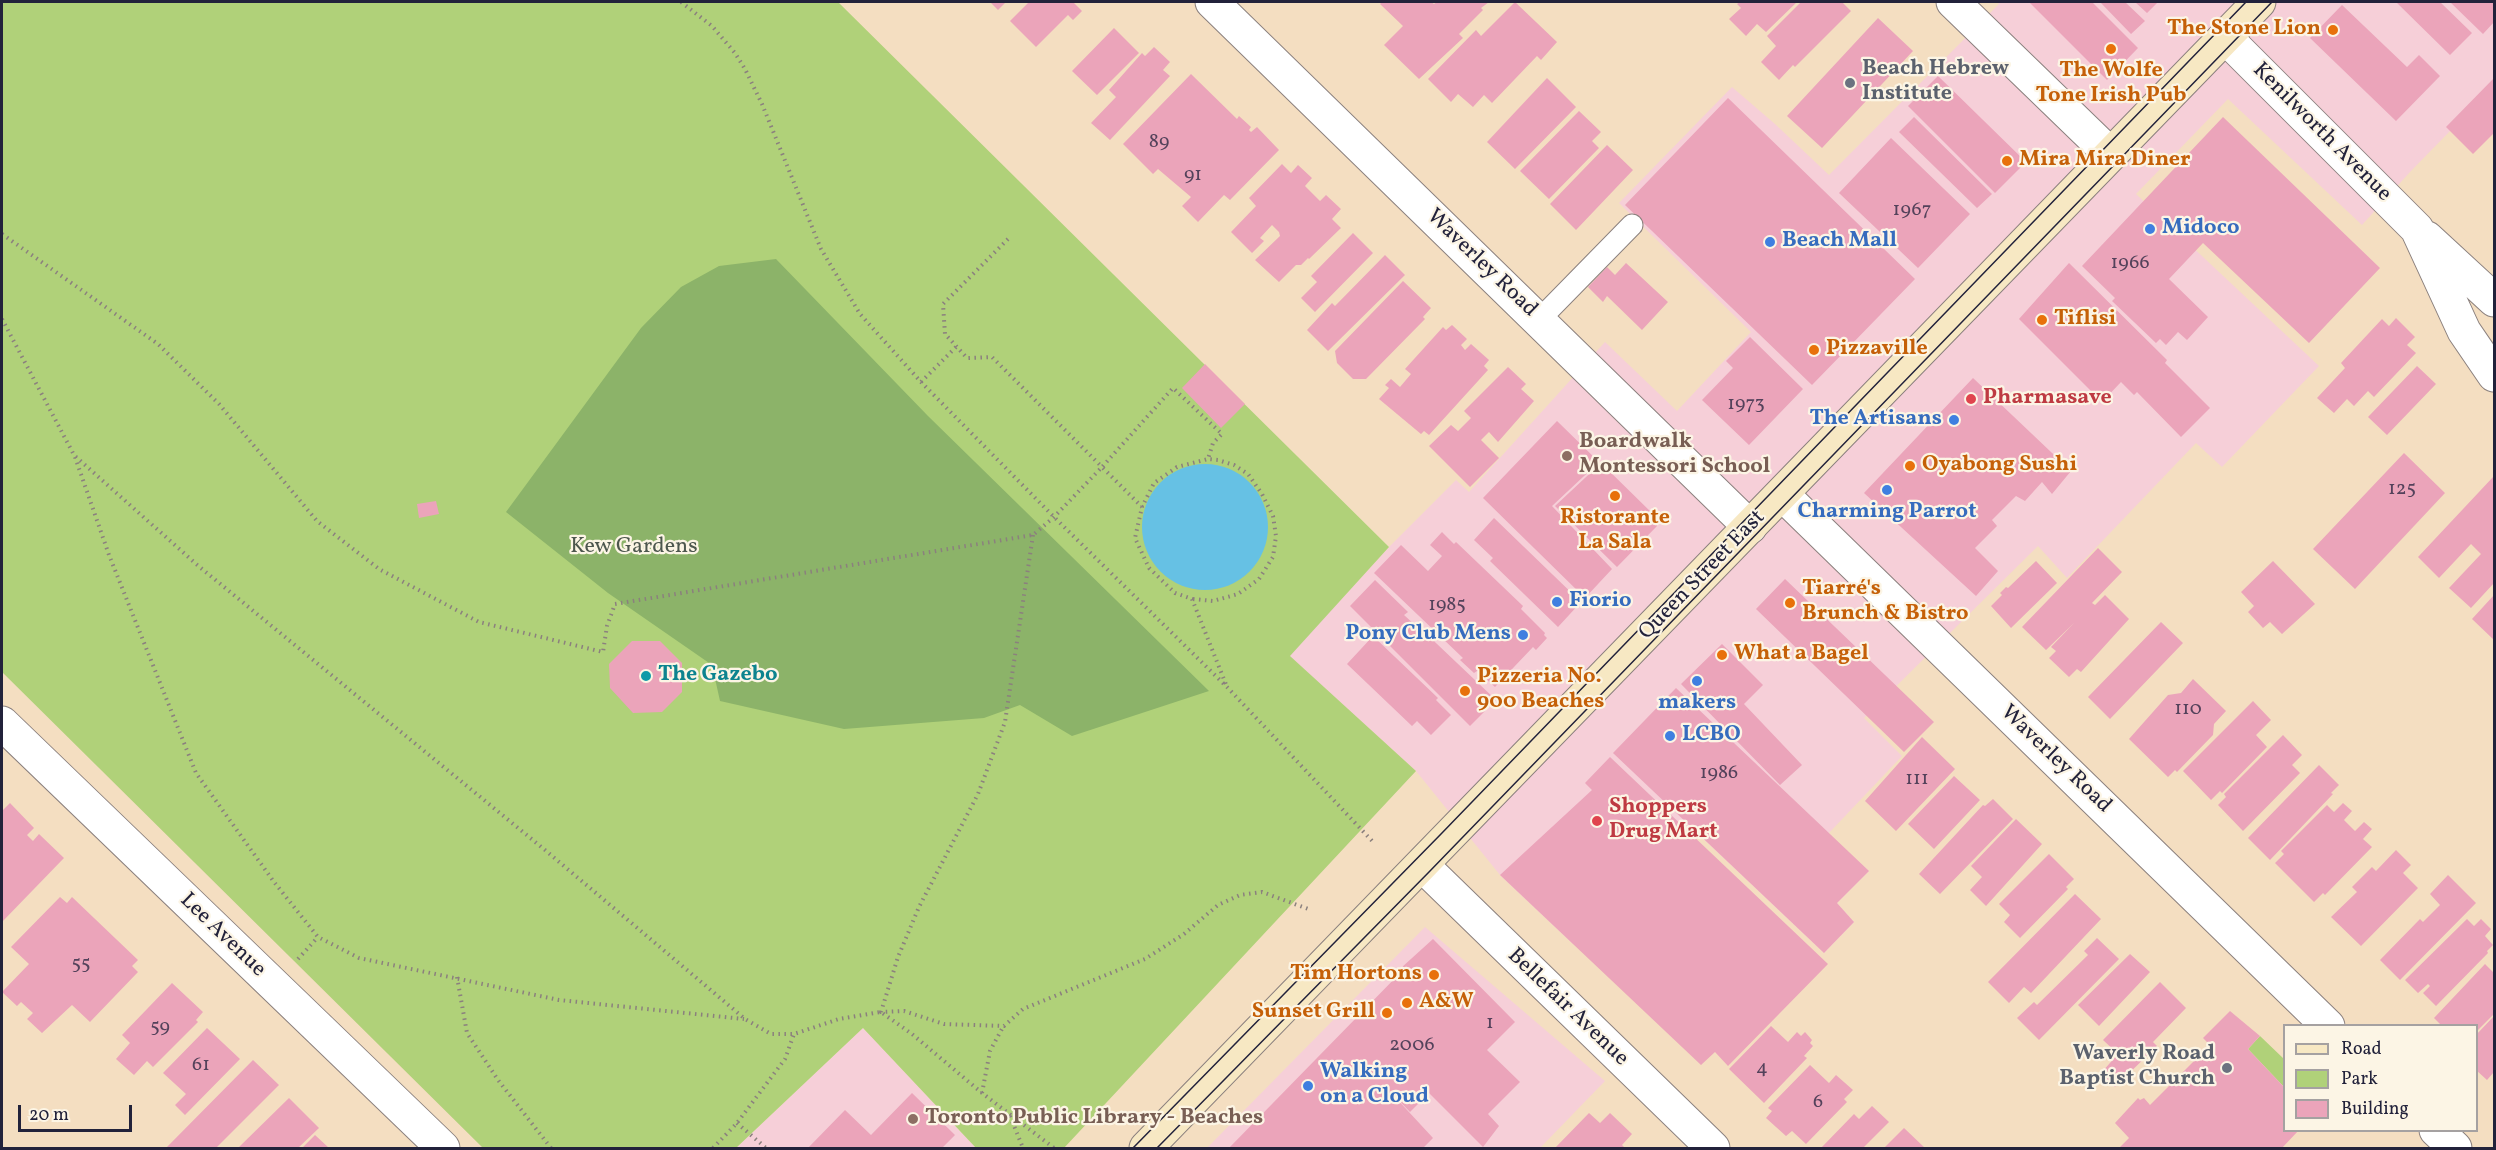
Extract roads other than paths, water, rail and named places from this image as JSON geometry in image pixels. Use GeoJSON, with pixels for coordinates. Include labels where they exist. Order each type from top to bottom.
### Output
{"type":"FeatureCollection","features":[{"type":"Feature","properties":{"kind":"main road","name":"Queen Street East"},"geometry":{"type":"LineString","coordinates":[[1146,1149],[2259,2]]}},
{"type":"Feature","properties":{"kind":"street","name":"Waverley Road"},"geometry":{"type":"LineString","coordinates":[[1212,2],[1750,527]]}},
{"type":"Feature","properties":{"kind":"street"},"geometry":{"type":"LineString","coordinates":[[1953,2],[2110,154]]}},
{"type":"Feature","properties":{"kind":"street","name":"Kenilworth Avenue"},"geometry":{"type":"LineString","coordinates":[[2225,37],[2417,230],[2494,300]]}},
{"type":"Feature","properties":{"kind":"street","name":"Kenilworth Avenue"},"geometry":{"type":"LineString","coordinates":[[2417,230],[2464,331],[2494,375]]}},
{"type":"Feature","properties":{"kind":"street","name":"Waverley Road"},"geometry":{"type":"LineString","coordinates":[[1782,494],[2326,1024]]}},
{"type":"Feature","properties":{"kind":"street","name":"Lee Avenue"},"geometry":{"type":"LineString","coordinates":[[2,723],[443,1149]]}},
{"type":"Feature","properties":{"kind":"street","name":"Bellefair Avenue"},"geometry":{"type":"LineString","coordinates":[[1422,865],[1713,1149]]}},
{"type":"Feature","properties":{"kind":"street"},"geometry":{"type":"LineString","coordinates":[[2437,1132],[2455,1149]]}},
{"type":"Feature","properties":{"kind":"lane"},"geometry":{"type":"LineString","coordinates":[[1538,321],[1632,225]]}},
{"type":"Feature","properties":{"kind":"water"},"geometry":{"type":"Polygon","coordinates":[[[1205,464],[1229,469],[1249,483],[1263,503],[1268,527],[1263,551],[1249,571],[1229,585],[1205,590],[1181,585],[1161,571],[1147,551],[1142,527],[1147,503],[1161,483],[1181,469],[1205,464]]]}},
{"type":"Feature","properties":{"kind":"tram line"},"geometry":{"type":"LineString","coordinates":[[1133,1148],[1441,834],[2246,2]]}},
{"type":"Feature","properties":{"kind":"tram line"},"geometry":{"type":"LineString","coordinates":[[1157,1148],[1429,872],[2272,2]]}},
{"type":"Feature","properties":{"kind":"place","name":"The Stone Lion"},"geometry":{"type":"Point","coordinates":[2333,30]}},
{"type":"Feature","properties":{"kind":"place","name":"The Wolfe Tone Irish Pub"},"geometry":{"type":"Point","coordinates":[2111,49]}},
{"type":"Feature","properties":{"kind":"place","name":"Beach Hebrew Institute"},"geometry":{"type":"Point","coordinates":[1850,83]}},
{"type":"Feature","properties":{"kind":"place","name":"Mira Mira Diner"},"geometry":{"type":"Point","coordinates":[2007,161]}},
{"type":"Feature","properties":{"kind":"place","name":"Midoco"},"geometry":{"type":"Point","coordinates":[2150,229]}},
{"type":"Feature","properties":{"kind":"place","name":"Beach Mall"},"geometry":{"type":"Point","coordinates":[1770,242]}},
{"type":"Feature","properties":{"kind":"place","name":"Tiflisi"},"geometry":{"type":"Point","coordinates":[2042,320]}},
{"type":"Feature","properties":{"kind":"place","name":"Pizzaville"},"geometry":{"type":"Point","coordinates":[1814,350]}},
{"type":"Feature","properties":{"kind":"place","name":"Pharmasave"},"geometry":{"type":"Point","coordinates":[1971,399]}},
{"type":"Feature","properties":{"kind":"place","name":"The Artisans"},"geometry":{"type":"Point","coordinates":[1954,420]}},
{"type":"Feature","properties":{"kind":"place","name":"Boardwalk Montessori School"},"geometry":{"type":"Point","coordinates":[1567,456]}},
{"type":"Feature","properties":{"kind":"place","name":"Oyabong Sushi"},"geometry":{"type":"Point","coordinates":[1910,466]}},
{"type":"Feature","properties":{"kind":"place","name":"Charming Parrot"},"geometry":{"type":"Point","coordinates":[1887,490]}},
{"type":"Feature","properties":{"kind":"place","name":"Ristorante La Sala"},"geometry":{"type":"Point","coordinates":[1615,496]}},
{"type":"Feature","properties":{"kind":"place","name":"Fiorio"},"geometry":{"type":"Point","coordinates":[1557,602]}},
{"type":"Feature","properties":{"kind":"place","name":"Tiarré's Brunch & Bistro"},"geometry":{"type":"Point","coordinates":[1790,603]}},
{"type":"Feature","properties":{"kind":"place","name":"Pony Club Mens"},"geometry":{"type":"Point","coordinates":[1523,635]}},
{"type":"Feature","properties":{"kind":"place","name":"What a Bagel"},"geometry":{"type":"Point","coordinates":[1722,655]}},
{"type":"Feature","properties":{"kind":"place","name":"The Gazebo"},"geometry":{"type":"Point","coordinates":[646,676]}},
{"type":"Feature","properties":{"kind":"place","name":"makers"},"geometry":{"type":"Point","coordinates":[1697,681]}},
{"type":"Feature","properties":{"kind":"place","name":"Pizzeria No. 900 Beaches"},"geometry":{"type":"Point","coordinates":[1465,691]}},
{"type":"Feature","properties":{"kind":"place","name":"LCBO"},"geometry":{"type":"Point","coordinates":[1670,736]}},
{"type":"Feature","properties":{"kind":"place","name":"Shoppers Drug Mart"},"geometry":{"type":"Point","coordinates":[1597,821]}},
{"type":"Feature","properties":{"kind":"place","name":"Tim Hortons"},"geometry":{"type":"Point","coordinates":[1434,975]}},
{"type":"Feature","properties":{"kind":"place","name":"A&W"},"geometry":{"type":"Point","coordinates":[1407,1003]}},
{"type":"Feature","properties":{"kind":"place","name":"Sunset Grill"},"geometry":{"type":"Point","coordinates":[1387,1013]}},
{"type":"Feature","properties":{"kind":"place","name":"Waverly Road Baptist Church"},"geometry":{"type":"Point","coordinates":[2227,1068]}},
{"type":"Feature","properties":{"kind":"place","name":"Walking on a Cloud"},"geometry":{"type":"Point","coordinates":[1308,1086]}},
{"type":"Feature","properties":{"kind":"place","name":"Toronto Public Library - Beaches"},"geometry":{"type":"Point","coordinates":[913,1119]}},
{"type":"Feature","properties":{"kind":"park label","name":"Kew Gardens"},"geometry":{"type":"Point","coordinates":[634,548]}}]}
